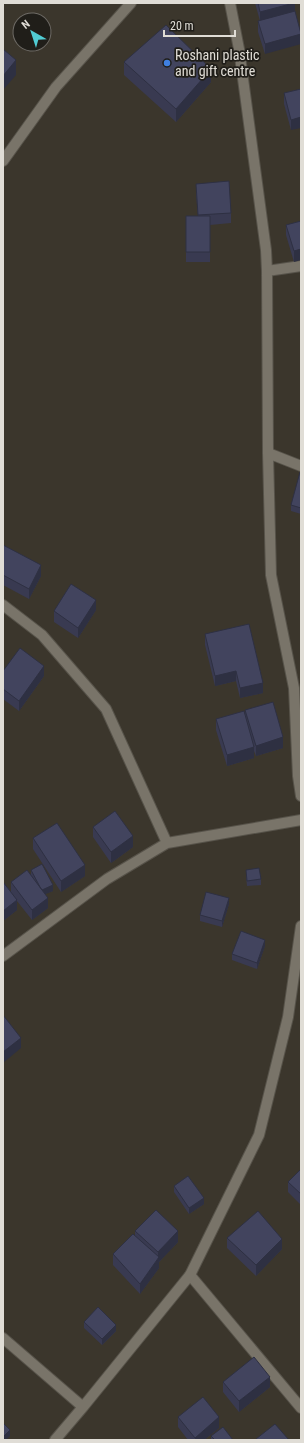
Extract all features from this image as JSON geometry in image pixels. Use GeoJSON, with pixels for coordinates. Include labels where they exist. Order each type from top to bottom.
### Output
{"type":"FeatureCollection","features":[{"type":"Feature","properties":{"kind":"street"},"geometry":{"type":"LineString","coordinates":[[3,161],[56,87],[131,3]]}},
{"type":"Feature","properties":{"kind":"street"},"geometry":{"type":"LineString","coordinates":[[230,3],[239,49],[268,271],[268,453],[271,575],[294,688],[301,796]]}},
{"type":"Feature","properties":{"kind":"street"},"geometry":{"type":"LineString","coordinates":[[268,271],[301,266]]}},
{"type":"Feature","properties":{"kind":"street"},"geometry":{"type":"LineString","coordinates":[[268,453],[301,466]]}},
{"type":"Feature","properties":{"kind":"street"},"geometry":{"type":"LineString","coordinates":[[3,605],[42,635],[106,709],[167,843]]}},
{"type":"Feature","properties":{"kind":"street"},"geometry":{"type":"LineString","coordinates":[[3,956],[107,879],[167,843],[301,820]]}},
{"type":"Feature","properties":{"kind":"street"},"geometry":{"type":"LineString","coordinates":[[55,1440],[190,1275],[259,1135],[288,1017],[301,926]]}},
{"type":"Feature","properties":{"kind":"street"},"geometry":{"type":"LineString","coordinates":[[190,1275],[301,1408]]}},
{"type":"Feature","properties":{"kind":"street"},"geometry":{"type":"LineString","coordinates":[[3,1338],[83,1407]]}},
{"type":"Feature","properties":{"kind":"building"},"geometry":{"type":"Polygon","coordinates":[[[258,3],[294,3],[260,12],[258,3]]]}},
{"type":"Feature","properties":{"kind":"building"},"geometry":{"type":"Polygon","coordinates":[[[295,11],[301,34],[265,44],[258,21],[295,11]]]}},
{"type":"Feature","properties":{"kind":"building"},"geometry":{"type":"Polygon","coordinates":[[[166,25],[211,69],[176,109],[124,62],[166,25]]]}},
{"type":"Feature","properties":{"kind":"building"},"geometry":{"type":"Polygon","coordinates":[[[3,49],[16,60],[3,76],[3,49]]]}},
{"type":"Feature","properties":{"kind":"building"},"geometry":{"type":"Polygon","coordinates":[[[301,89],[301,117],[291,120],[284,93],[301,89]]]}},
{"type":"Feature","properties":{"kind":"building"},"geometry":{"type":"Polygon","coordinates":[[[229,181],[231,213],[198,215],[196,184],[229,181]]]}},
{"type":"Feature","properties":{"kind":"building"},"geometry":{"type":"Polygon","coordinates":[[[186,216],[210,216],[210,252],[186,252],[186,216]]]}},
{"type":"Feature","properties":{"kind":"building"},"geometry":{"type":"Polygon","coordinates":[[[301,221],[301,249],[294,251],[286,225],[301,221]]]}},
{"type":"Feature","properties":{"kind":"building"},"geometry":{"type":"Polygon","coordinates":[[[301,472],[301,508],[291,505],[301,472]]]}},
{"type":"Feature","properties":{"kind":"building"},"geometry":{"type":"Polygon","coordinates":[[[3,545],[41,565],[29,589],[3,575],[3,545]]]}},
{"type":"Feature","properties":{"kind":"building"},"geometry":{"type":"Polygon","coordinates":[[[71,584],[96,600],[78,628],[54,611],[71,584]]]}},
{"type":"Feature","properties":{"kind":"building"},"geometry":{"type":"Polygon","coordinates":[[[249,624],[263,683],[240,688],[236,671],[215,676],[205,634],[249,624]]]}},
{"type":"Feature","properties":{"kind":"building"},"geometry":{"type":"Polygon","coordinates":[[[20,648],[44,666],[19,701],[3,689],[3,671],[20,648]]]}},
{"type":"Feature","properties":{"kind":"building"},"geometry":{"type":"Polygon","coordinates":[[[273,702],[283,737],[256,746],[245,710],[273,702]]]}},
{"type":"Feature","properties":{"kind":"building"},"geometry":{"type":"Polygon","coordinates":[[[244,711],[254,747],[227,755],[216,719],[244,711]]]}},
{"type":"Feature","properties":{"kind":"building"},"geometry":{"type":"Polygon","coordinates":[[[115,811],[133,836],[111,852],[93,827],[115,811]]]}},
{"type":"Feature","properties":{"kind":"building"},"geometry":{"type":"Polygon","coordinates":[[[57,823],[85,865],[61,881],[33,838],[57,823]]]}},
{"type":"Feature","properties":{"kind":"building"},"geometry":{"type":"Polygon","coordinates":[[[42,864],[53,885],[42,890],[31,870],[42,864]]]}},
{"type":"Feature","properties":{"kind":"building"},"geometry":{"type":"Polygon","coordinates":[[[259,868],[261,879],[247,881],[246,870],[259,868]]]}},
{"type":"Feature","properties":{"kind":"building"},"geometry":{"type":"Polygon","coordinates":[[[27,870],[48,898],[32,910],[11,882],[27,870]]]}},
{"type":"Feature","properties":{"kind":"building"},"geometry":{"type":"Polygon","coordinates":[[[3,882],[17,900],[3,911],[3,882]]]}},
{"type":"Feature","properties":{"kind":"building"},"geometry":{"type":"Polygon","coordinates":[[[206,892],[229,898],[222,921],[200,915],[206,892]]]}},
{"type":"Feature","properties":{"kind":"building"},"geometry":{"type":"Polygon","coordinates":[[[241,931],[265,940],[257,963],[232,954],[241,931]]]}},
{"type":"Feature","properties":{"kind":"building"},"geometry":{"type":"Polygon","coordinates":[[[3,1015],[21,1038],[3,1052],[3,1015]]]}},
{"type":"Feature","properties":{"kind":"building"},"geometry":{"type":"Polygon","coordinates":[[[301,1169],[301,1194],[288,1182],[301,1169]]]}},
{"type":"Feature","properties":{"kind":"building"},"geometry":{"type":"Polygon","coordinates":[[[188,1176],[204,1198],[189,1208],[174,1186],[188,1176]]]}},
{"type":"Feature","properties":{"kind":"building"},"geometry":{"type":"Polygon","coordinates":[[[156,1210],[178,1231],[158,1252],[135,1231],[156,1210]]]}},
{"type":"Feature","properties":{"kind":"building"},"geometry":{"type":"Polygon","coordinates":[[[258,1211],[282,1239],[256,1265],[227,1238],[258,1211]]]}},
{"type":"Feature","properties":{"kind":"building"},"geometry":{"type":"Polygon","coordinates":[[[133,1234],[159,1257],[140,1284],[113,1254],[133,1234]]]}},
{"type":"Feature","properties":{"kind":"building"},"geometry":{"type":"Polygon","coordinates":[[[98,1307],[116,1325],[102,1339],[84,1322],[98,1307]]]}},
{"type":"Feature","properties":{"kind":"building"},"geometry":{"type":"Polygon","coordinates":[[[254,1357],[270,1377],[239,1401],[223,1382],[254,1357]]]}},
{"type":"Feature","properties":{"kind":"building"},"geometry":{"type":"Polygon","coordinates":[[[203,1397],[219,1417],[195,1438],[178,1417],[203,1397]]]}},
{"type":"Feature","properties":{"kind":"building"},"geometry":{"type":"Polygon","coordinates":[[[3,1423],[10,1430],[3,1437],[3,1423]]]}},
{"type":"Feature","properties":{"kind":"building"},"geometry":{"type":"Polygon","coordinates":[[[275,1424],[289,1440],[256,1439],[275,1424]]]}},
{"type":"Feature","properties":{"kind":"building"},"geometry":{"type":"Polygon","coordinates":[[[223,1427],[233,1440],[215,1440],[211,1436],[223,1427]]]}},
{"type":"Feature","properties":{"kind":"place","name":"Roshani plastic and gift centre"},"geometry":{"type":"Point","coordinates":[167,63]}}]}
